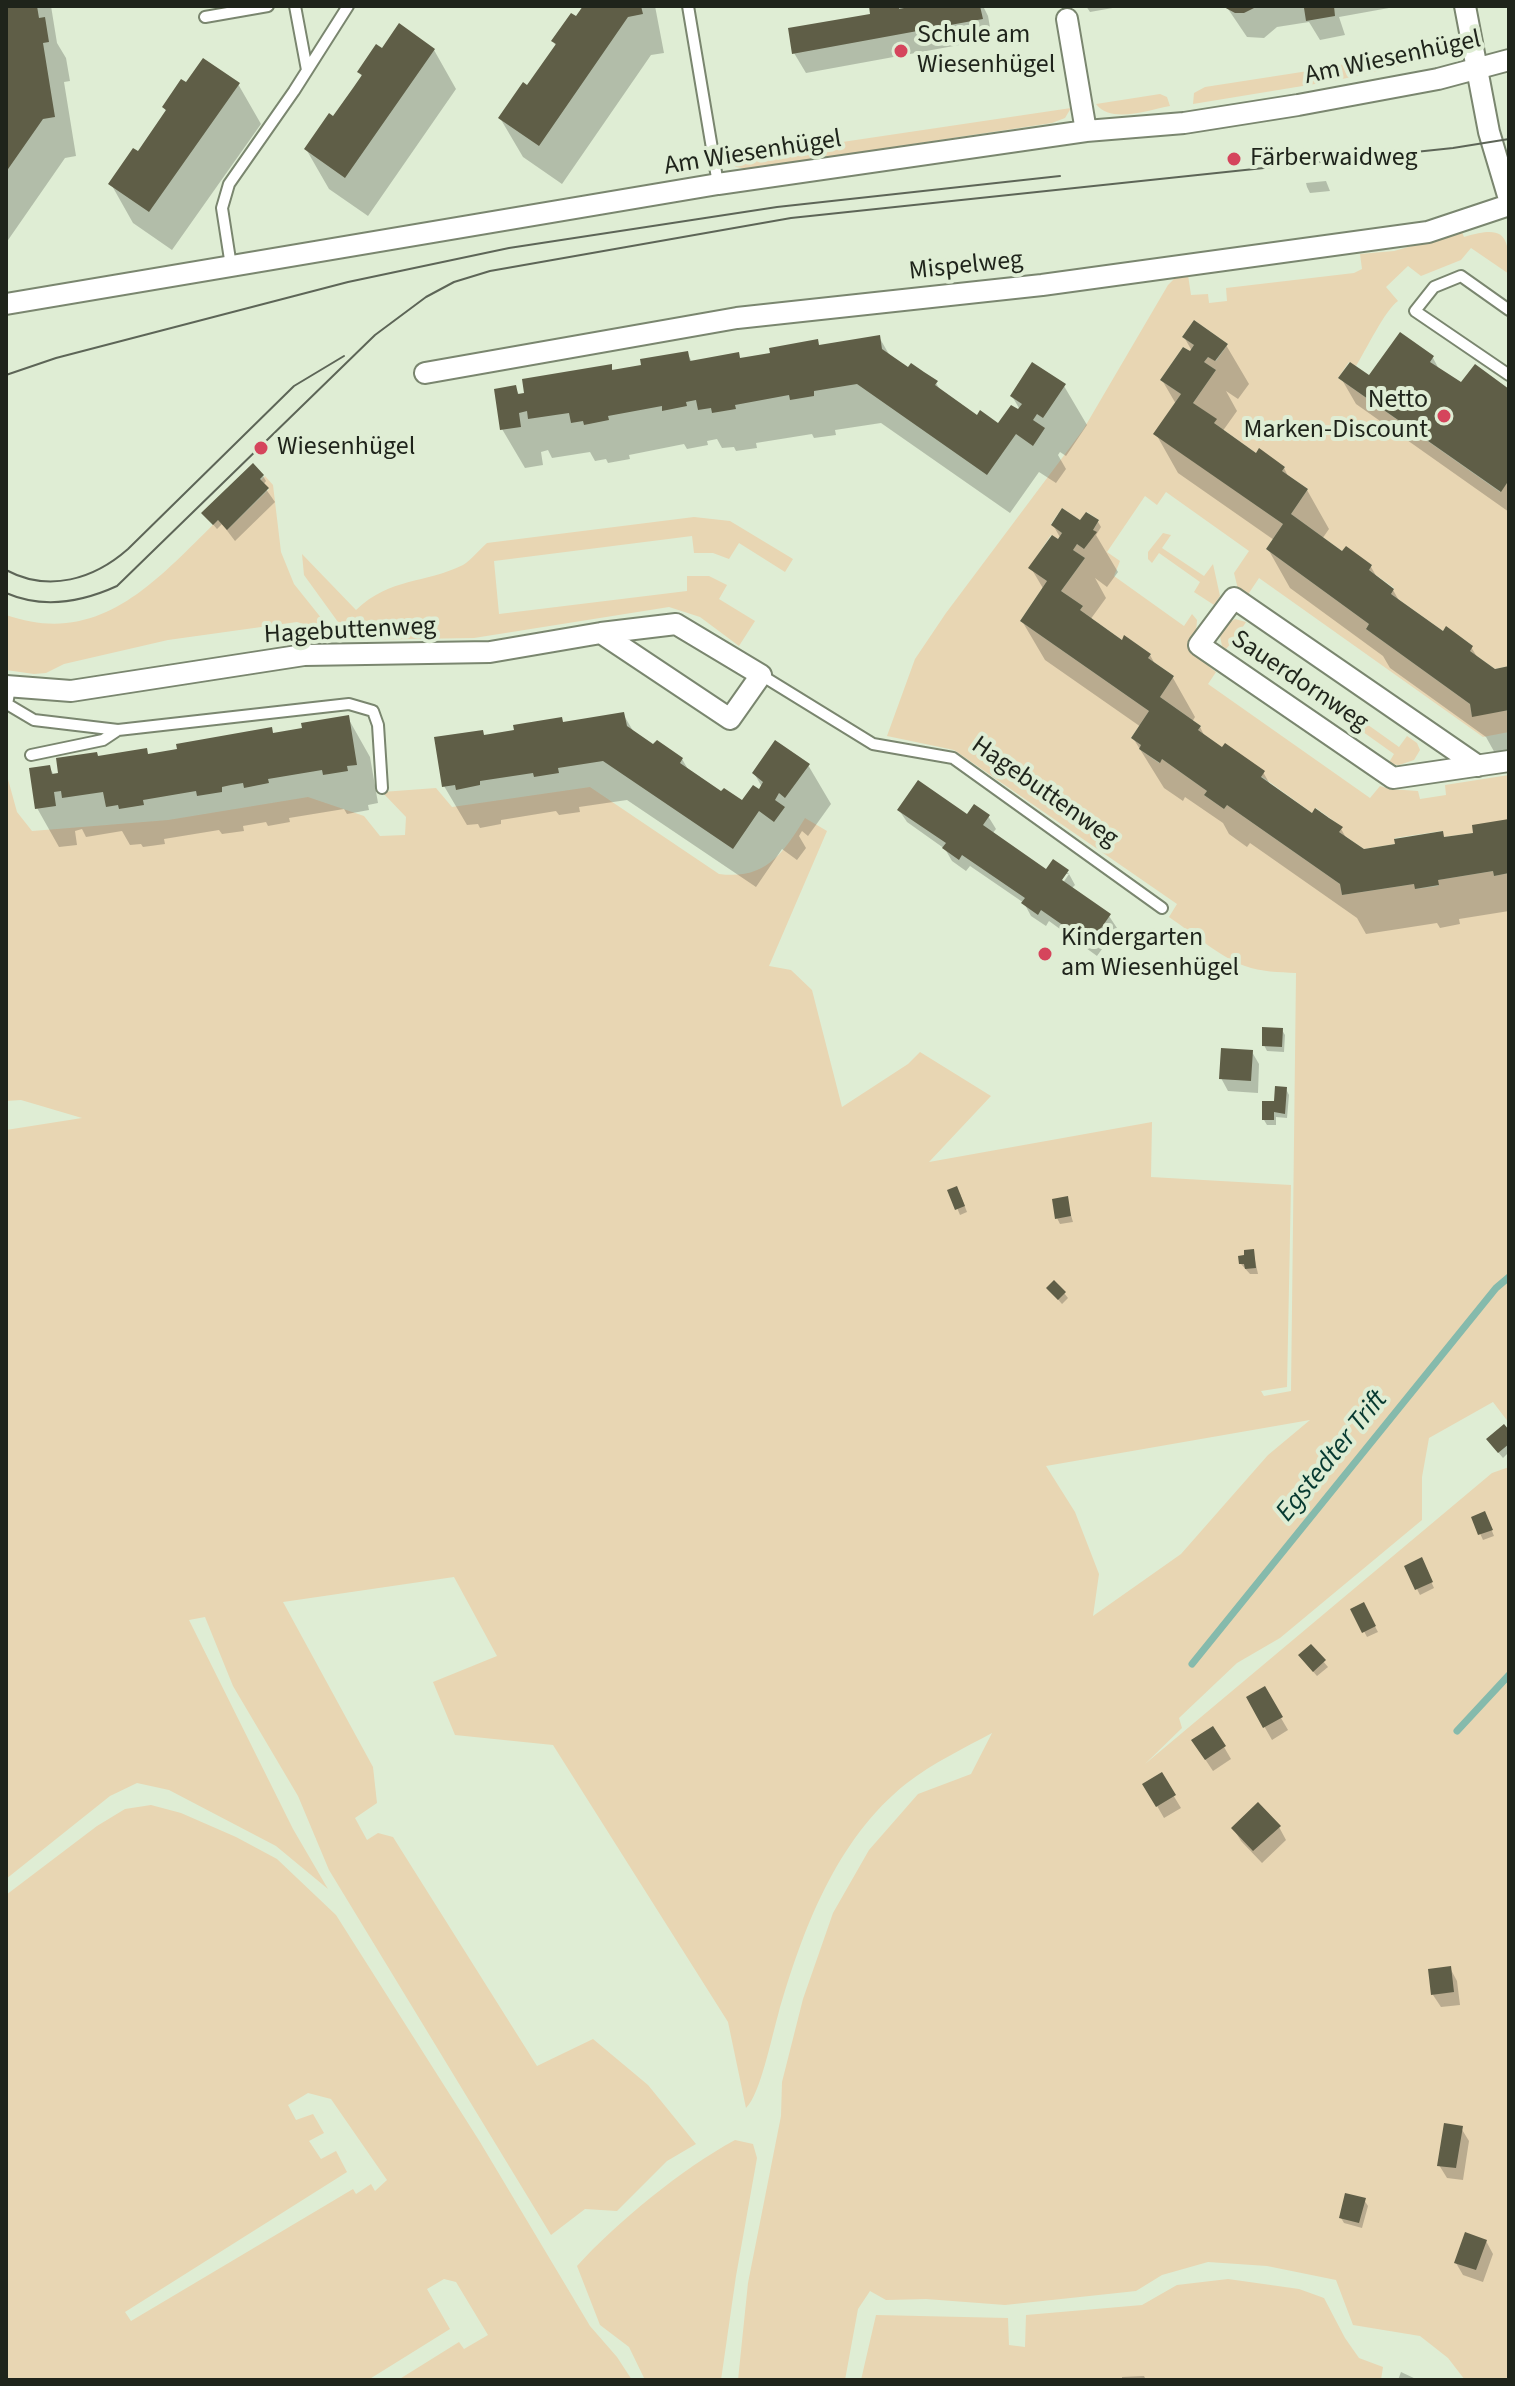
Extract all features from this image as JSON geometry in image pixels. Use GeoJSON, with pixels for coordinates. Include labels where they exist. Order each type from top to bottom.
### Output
{"type":"FeatureCollection","features":[{"type":"Feature","properties":{"kind":"street"},"geometry":{"type":"LineString","coordinates":[[1465,6],[1489,132],[1509,202]]}},
{"type":"Feature","properties":{"kind":"street"},"geometry":{"type":"LineString","coordinates":[[1066,12],[1086,131]]}},
{"type":"Feature","properties":{"kind":"street","name":"Am Wiesenhügel"},"geometry":{"type":"LineString","coordinates":[[6,304],[718,184],[1086,131],[1238,115],[1369,92],[1509,60]]}},
{"type":"Feature","properties":{"kind":"street","name":"Mispelweg"},"geometry":{"type":"LineString","coordinates":[[425,373],[737,318],[830,306],[983,293],[1428,232],[1509,202]]}},
{"type":"Feature","properties":{"kind":"street","name":"Sauerdornweg"},"geometry":{"type":"LineString","coordinates":[[1478,766],[1234,598],[1199,645],[1393,778],[1478,766],[1509,761]]}},
{"type":"Feature","properties":{"kind":"street","name":"Hagebuttenweg"},"geometry":{"type":"LineString","coordinates":[[8,687],[71,691],[304,655],[490,652],[676,624],[761,675]]}},
{"type":"Feature","properties":{"kind":"street"},"geometry":{"type":"LineString","coordinates":[[601,633],[730,719],[761,675]]}},
{"type":"Feature","properties":{"kind":"lane"},"geometry":{"type":"LineString","coordinates":[[205,17],[268,6]]}},
{"type":"Feature","properties":{"kind":"lane"},"geometry":{"type":"LineString","coordinates":[[295,6],[307,70]]}},
{"type":"Feature","properties":{"kind":"lane"},"geometry":{"type":"LineString","coordinates":[[231,266],[222,208],[229,184],[348,6]]}},
{"type":"Feature","properties":{"kind":"lane"},"geometry":{"type":"LineString","coordinates":[[688,6],[718,184]]}},
{"type":"Feature","properties":{"kind":"lane"},"geometry":{"type":"LineString","coordinates":[[1509,310],[1461,276],[1434,287],[1415,311],[1509,375]]}},
{"type":"Feature","properties":{"kind":"lane","name":"Hagebuttenweg"},"geometry":{"type":"LineString","coordinates":[[761,675],[873,744],[953,758],[1162,908]]}},
{"type":"Feature","properties":{"kind":"lane"},"geometry":{"type":"LineString","coordinates":[[8,687],[7,704],[34,720],[118,730],[349,704],[373,711],[378,725],[382,788]]}},
{"type":"Feature","properties":{"kind":"lane"},"geometry":{"type":"LineString","coordinates":[[31,755],[103,740],[118,730]]}},
{"type":"Feature","properties":{"kind":"shaded area"},"geometry":{"type":"Polygon","coordinates":[[[1411,50],[1418,54],[1420,62],[1333,81],[1193,104],[1194,93],[1205,87],[1321,69],[1411,50]]]}},
{"type":"Feature","properties":{"kind":"shaded area"},"geometry":{"type":"Polygon","coordinates":[[[1160,94],[1167,97],[1170,106],[1120,114],[1103,110],[1096,104],[1160,94]]]}},
{"type":"Feature","properties":{"kind":"shaded area"},"geometry":{"type":"Polygon","coordinates":[[[1071,108],[1065,118],[1052,123],[748,169],[736,167],[728,159],[1071,108]]]}},
{"type":"Feature","properties":{"kind":"shaded area"},"geometry":{"type":"Polygon","coordinates":[[[1462,232],[1464,237],[1497,233],[1506,242],[1509,274],[1471,248],[1461,260],[1421,276],[1408,266],[1386,287],[1398,301],[1382,321],[1356,366],[1349,362],[1338,378],[1500,492],[1509,480],[1509,666],[1495,669],[1470,651],[1472,645],[1446,627],[1443,631],[1391,594],[1394,588],[1369,570],[1372,565],[1346,547],[1342,551],[1291,514],[1308,489],[1282,471],[1285,467],[1259,449],[1256,453],[1214,423],[1216,419],[1193,403],[1216,370],[1204,362],[1208,357],[1216,361],[1228,344],[1194,320],[1182,337],[1194,345],[1190,351],[1183,347],[1160,380],[1181,394],[1154,434],[1283,524],[1266,549],[1369,624],[1366,629],[1470,704],[1472,716],[1509,710],[1509,732],[1483,737],[1259,578],[1247,596],[1238,589],[1234,573],[1249,551],[1166,492],[1157,505],[1145,496],[1107,552],[1120,561],[1114,576],[1184,626],[1192,614],[1197,620],[1196,649],[1216,672],[1208,684],[1370,798],[1380,786],[1418,791],[1420,799],[1446,795],[1445,785],[1509,775],[1509,819],[1473,833],[1444,837],[1442,831],[1395,838],[1395,844],[1364,849],[1339,832],[1342,827],[1316,808],[1312,813],[1198,730],[1201,726],[1160,697],[1174,676],[1148,658],[1151,654],[1125,636],[1122,640],[1080,610],[1083,606],[1061,591],[1085,558],[1073,550],[1077,544],[1084,549],[1096,532],[1093,530],[1099,520],[1087,512],[1080,520],[1062,508],[1051,524],[1062,533],[1058,539],[1051,535],[1029,568],[1047,581],[1020,621],[1149,711],[1131,738],[1141,745],[1139,749],[1159,763],[1162,759],[1207,791],[1204,795],[1224,809],[1227,805],[1340,884],[1342,895],[1414,884],[1416,889],[1438,886],[1438,880],[1493,871],[1494,876],[1509,873],[1509,1423],[1493,1402],[1429,1438],[1422,1477],[1422,1520],[1280,1638],[1237,1663],[1179,1718],[1182,1728],[1145,1764],[1492,1473],[1509,1467],[1509,2380],[1465,2380],[1448,2358],[1420,2336],[1353,2325],[1336,2280],[1267,2266],[1208,2262],[1162,2275],[1136,2291],[1005,2305],[926,2299],[886,2300],[870,2291],[858,2309],[845,2380],[738,2380],[748,2283],[781,2116],[782,2082],[803,1999],[833,1913],[869,1850],[918,1794],[971,1774],[992,1733],[907,1783],[860,1831],[841,1859],[798,1951],[761,2078],[746,2108],[728,2022],[553,1745],[455,1735],[433,1682],[497,1656],[454,1577],[283,1602],[373,1767],[377,1803],[355,1818],[367,1840],[378,1833],[393,1837],[537,2066],[593,2039],[648,2085],[696,2144],[667,2161],[617,2211],[585,2209],[551,2235],[329,1870],[298,1796],[233,1686],[205,1617],[189,1620],[293,1829],[328,1889],[276,1846],[169,1790],[137,1783],[110,1796],[6,1879],[6,1130],[82,1118],[21,1100],[6,1101],[6,772],[17,812],[32,831],[168,820],[308,797],[364,816],[380,836],[405,835],[406,817],[382,792],[436,788],[452,807],[590,787],[719,874],[735,875],[749,873],[771,862],[789,843],[805,818],[827,831],[769,966],[791,970],[812,990],[842,1107],[908,1064],[920,1052],[991,1096],[929,1162],[1152,1122],[1151,1177],[1291,1185],[1287,1387],[1261,1391],[1264,1396],[1291,1391],[1296,973],[1251,968],[1216,950],[1169,917],[1177,904],[954,750],[887,736],[915,659],[1083,430],[1174,279],[1188,275],[1191,295],[1208,294],[1209,303],[1227,301],[1226,288],[1354,273],[1362,269],[1360,254],[1394,251],[1462,232]],[[1310,1420],[1046,1466],[1075,1512],[1099,1574],[1093,1616],[1181,1554],[1268,1455],[1310,1420]]]}},
{"type":"Feature","properties":{"kind":"shaded area"},"geometry":{"type":"Polygon","coordinates":[[[265,476],[273,485],[281,552],[294,584],[329,632],[297,622],[168,640],[64,664],[46,673],[6,670],[6,615],[40,623],[70,623],[98,615],[124,602],[172,565],[218,520],[228,529],[269,489],[261,480],[265,476]]]}},
{"type":"Feature","properties":{"kind":"shaded area"},"geometry":{"type":"Polygon","coordinates":[[[694,517],[730,521],[793,559],[785,572],[739,543],[729,559],[713,553],[694,553],[692,536],[494,561],[499,614],[687,591],[687,576],[709,576],[727,585],[719,599],[755,621],[739,646],[700,617],[669,607],[474,638],[351,640],[304,575],[302,554],[356,610],[369,599],[395,586],[463,565],[487,543],[694,517]]]}},
{"type":"Feature","properties":{"kind":"shaded area"},"geometry":{"type":"Polygon","coordinates":[[[1163,533],[1171,535],[1162,548],[1204,576],[1213,564],[1220,596],[1214,605],[1194,592],[1200,582],[1159,553],[1152,563],[1148,559],[1148,552],[1163,533]]]}},
{"type":"Feature","properties":{"kind":"shaded area"},"geometry":{"type":"Polygon","coordinates":[[[1235,619],[1246,622],[1239,633],[1399,747],[1407,736],[1417,743],[1420,750],[1414,760],[1399,765],[1388,764],[1394,754],[1234,640],[1226,649],[1222,646],[1220,636],[1226,625],[1235,619]]]}},
{"type":"Feature","properties":{"kind":"shaded area"},"geometry":{"type":"Polygon","coordinates":[[[151,1805],[181,1813],[236,1837],[277,1859],[336,1915],[480,2142],[590,2326],[632,2380],[398,2380],[459,2342],[464,2349],[488,2335],[456,2282],[444,2279],[427,2289],[450,2329],[368,2380],[6,2380],[6,1895],[97,1826],[125,1809],[151,1805]],[[308,2093],[288,2105],[296,2120],[313,2114],[324,2133],[309,2141],[321,2159],[336,2151],[347,2172],[125,2312],[131,2321],[353,2189],[356,2194],[371,2184],[375,2191],[387,2180],[331,2099],[308,2093]]]}},
{"type":"Feature","properties":{"kind":"shaded area"},"geometry":{"type":"Polygon","coordinates":[[[735,2140],[753,2144],[757,2158],[721,2380],[645,2380],[629,2347],[600,2325],[577,2266],[652,2197],[694,2165],[735,2140]]]}},
{"type":"Feature","properties":{"kind":"shaded area"},"geometry":{"type":"Polygon","coordinates":[[[1228,2279],[1299,2289],[1324,2298],[1359,2358],[1383,2367],[1381,2380],[861,2380],[876,2315],[1008,2318],[1009,2345],[1025,2347],[1026,2315],[1142,2305],[1177,2285],[1228,2279]]]}},
{"type":"Feature","properties":{"kind":"building"},"geometry":{"type":"Polygon","coordinates":[[[6,6],[37,6],[39,18],[45,17],[49,42],[43,43],[55,117],[43,119],[6,172],[6,6]]]}},
{"type":"Feature","properties":{"kind":"building"},"geometry":{"type":"Polygon","coordinates":[[[583,6],[641,6],[643,14],[628,17],[539,146],[498,118],[523,82],[527,85],[556,44],[551,41],[571,13],[576,16],[583,6]]]}},
{"type":"Feature","properties":{"kind":"building"},"geometry":{"type":"Polygon","coordinates":[[[869,6],[899,6],[899,9],[914,6],[980,6],[983,19],[792,54],[788,28],[870,14],[869,6]]]}},
{"type":"Feature","properties":{"kind":"building"},"geometry":{"type":"Polygon","coordinates":[[[1222,6],[1258,6],[1244,13],[1235,13],[1222,6]]]}},
{"type":"Feature","properties":{"kind":"building"},"geometry":{"type":"Polygon","coordinates":[[[1334,6],[1335,16],[1306,21],[1304,8],[1334,6]]]}},
{"type":"Feature","properties":{"kind":"building"},"geometry":{"type":"Polygon","coordinates":[[[399,23],[435,49],[345,178],[304,149],[329,113],[333,116],[362,75],[357,72],[376,44],[382,48],[399,23]]]}},
{"type":"Feature","properties":{"kind":"building"},"geometry":{"type":"Polygon","coordinates":[[[203,58],[240,83],[149,212],[108,184],[133,148],[138,151],[166,110],[162,107],[181,79],[186,82],[203,58]]]}},
{"type":"Feature","properties":{"kind":"building"},"geometry":{"type":"Polygon","coordinates":[[[1194,320],[1228,344],[1215,361],[1208,357],[1204,362],[1216,370],[1193,403],[1217,419],[1214,423],[1256,453],[1259,448],[1285,467],[1282,471],[1308,489],[1291,514],[1342,551],[1346,546],[1372,565],[1369,570],[1394,589],[1391,594],[1443,631],[1446,626],[1473,646],[1470,651],[1495,669],[1509,666],[1509,710],[1472,717],[1470,704],[1366,629],[1369,624],[1266,549],[1283,524],[1153,434],[1181,394],[1160,380],[1183,347],[1190,351],[1194,345],[1182,337],[1194,320]]]}},
{"type":"Feature","properties":{"kind":"building"},"geometry":{"type":"Polygon","coordinates":[[[1400,332],[1434,356],[1430,362],[1461,382],[1475,364],[1509,389],[1509,480],[1501,492],[1338,378],[1350,362],[1369,375],[1400,332]]]}},
{"type":"Feature","properties":{"kind":"building"},"geometry":{"type":"Polygon","coordinates":[[[880,335],[882,349],[908,367],[911,363],[938,381],[935,385],[977,415],[980,410],[998,423],[1011,405],[1018,409],[1022,404],[1010,396],[1032,362],[1066,384],[1043,418],[1037,414],[1033,420],[1045,428],[1033,446],[1016,434],[987,475],[857,384],[814,391],[814,396],[790,400],[789,395],[735,405],[736,409],[712,413],[711,408],[698,410],[696,400],[686,402],[687,406],[662,411],[662,406],[608,416],[609,420],[584,425],[583,421],[571,423],[569,413],[528,419],[527,411],[519,413],[521,427],[500,430],[494,389],[516,385],[518,394],[524,393],[522,379],[612,364],[612,370],[641,365],[640,359],[688,351],[690,361],[739,352],[740,358],[770,353],[769,348],[818,339],[819,345],[880,335]]]}},
{"type":"Feature","properties":{"kind":"building"},"geometry":{"type":"Polygon","coordinates":[[[253,463],[264,475],[260,479],[269,488],[227,530],[218,520],[213,525],[201,513],[253,463]]]}},
{"type":"Feature","properties":{"kind":"building"},"geometry":{"type":"Polygon","coordinates":[[[1062,508],[1080,520],[1086,512],[1099,520],[1093,530],[1097,532],[1084,549],[1077,544],[1073,550],[1085,558],[1061,591],[1083,606],[1080,610],[1122,640],[1124,635],[1151,654],[1148,658],[1174,676],[1160,697],[1201,726],[1198,730],[1222,747],[1225,743],[1265,771],[1261,777],[1312,813],[1315,808],[1343,827],[1339,832],[1364,849],[1395,844],[1394,839],[1443,831],[1444,837],[1473,833],[1472,825],[1509,819],[1509,873],[1494,876],[1493,871],[1438,880],[1439,885],[1415,889],[1414,884],[1342,895],[1340,884],[1227,805],[1224,809],[1204,795],[1207,791],[1162,759],[1160,763],[1139,749],[1141,745],[1131,738],[1149,711],[1020,621],[1047,581],[1028,568],[1052,535],[1058,539],[1062,533],[1051,525],[1062,508]]]}},
{"type":"Feature","properties":{"kind":"building"},"geometry":{"type":"Polygon","coordinates":[[[624,712],[627,726],[653,744],[657,740],[683,758],[680,763],[721,791],[724,788],[742,800],[753,785],[759,789],[763,782],[752,773],[775,740],[810,764],[785,798],[779,793],[775,800],[785,807],[774,822],[759,811],[733,849],[603,761],[558,768],[559,773],[534,777],[533,773],[480,781],[480,785],[456,790],[455,785],[442,787],[434,737],[483,730],[484,735],[514,730],[513,725],[562,717],[563,722],[624,712]]]}},
{"type":"Feature","properties":{"kind":"building"},"geometry":{"type":"Polygon","coordinates":[[[349,715],[357,765],[347,766],[348,771],[323,775],[322,770],[268,779],[269,783],[244,788],[243,783],[222,787],[222,792],[197,796],[196,791],[143,800],[144,805],[119,809],[118,805],[106,807],[103,792],[62,798],[61,791],[54,792],[56,806],[35,809],[29,768],[50,765],[52,774],[58,773],[56,758],[97,752],[98,756],[147,748],[148,754],[177,749],[176,744],[272,727],[273,733],[302,728],[301,723],[349,715]]]}},
{"type":"Feature","properties":{"kind":"building"},"geometry":{"type":"Polygon","coordinates":[[[918,780],[967,814],[974,804],[990,815],[983,825],[1046,869],[1053,859],[1069,870],[1062,880],[1111,914],[1090,944],[1041,910],[1038,915],[1021,903],[1025,898],[962,855],[959,860],[942,848],[946,843],[897,810],[918,780]]]}},
{"type":"Feature","properties":{"kind":"building"},"geometry":{"type":"Polygon","coordinates":[[[1262,1027],[1283,1028],[1282,1047],[1262,1046],[1262,1027]]]}},
{"type":"Feature","properties":{"kind":"building"},"geometry":{"type":"Polygon","coordinates":[[[1221,1048],[1253,1050],[1251,1081],[1219,1079],[1221,1048]]]}},
{"type":"Feature","properties":{"kind":"building"},"geometry":{"type":"Polygon","coordinates":[[[1275,1086],[1287,1087],[1285,1114],[1274,1112],[1274,1120],[1262,1120],[1262,1101],[1274,1101],[1275,1086]]]}},
{"type":"Feature","properties":{"kind":"building"},"geometry":{"type":"Polygon","coordinates":[[[957,1186],[965,1206],[955,1210],[947,1190],[957,1186]]]}},
{"type":"Feature","properties":{"kind":"building"},"geometry":{"type":"Polygon","coordinates":[[[1068,1196],[1071,1216],[1055,1219],[1052,1199],[1068,1196]]]}},
{"type":"Feature","properties":{"kind":"building"},"geometry":{"type":"Polygon","coordinates":[[[1254,1249],[1256,1268],[1245,1269],[1244,1264],[1239,1264],[1238,1256],[1244,1255],[1244,1250],[1254,1249]]]}},
{"type":"Feature","properties":{"kind":"building"},"geometry":{"type":"Polygon","coordinates":[[[1054,1280],[1066,1292],[1058,1300],[1046,1288],[1054,1280]]]}},
{"type":"Feature","properties":{"kind":"building"},"geometry":{"type":"Polygon","coordinates":[[[1504,1424],[1509,1430],[1509,1444],[1498,1453],[1486,1439],[1504,1424]]]}},
{"type":"Feature","properties":{"kind":"building"},"geometry":{"type":"Polygon","coordinates":[[[1485,1511],[1493,1530],[1478,1535],[1471,1517],[1485,1511]]]}},
{"type":"Feature","properties":{"kind":"building"},"geometry":{"type":"Polygon","coordinates":[[[1422,1557],[1433,1582],[1415,1590],[1404,1566],[1422,1557]]]}},
{"type":"Feature","properties":{"kind":"building"},"geometry":{"type":"Polygon","coordinates":[[[1364,1602],[1376,1626],[1362,1633],[1350,1609],[1364,1602]]]}},
{"type":"Feature","properties":{"kind":"building"},"geometry":{"type":"Polygon","coordinates":[[[1311,1644],[1326,1660],[1313,1672],[1298,1655],[1311,1644]]]}},
{"type":"Feature","properties":{"kind":"building"},"geometry":{"type":"Polygon","coordinates":[[[1265,1686],[1283,1717],[1263,1728],[1246,1697],[1265,1686]]]}},
{"type":"Feature","properties":{"kind":"building"},"geometry":{"type":"Polygon","coordinates":[[[1213,1726],[1226,1746],[1205,1760],[1191,1740],[1213,1726]]]}},
{"type":"Feature","properties":{"kind":"building"},"geometry":{"type":"Polygon","coordinates":[[[1162,1772],[1176,1795],[1156,1807],[1142,1784],[1162,1772]]]}},
{"type":"Feature","properties":{"kind":"building"},"geometry":{"type":"Polygon","coordinates":[[[1258,1802],[1281,1826],[1253,1851],[1231,1828],[1258,1802]]]}},
{"type":"Feature","properties":{"kind":"building"},"geometry":{"type":"Polygon","coordinates":[[[1451,1966],[1454,1992],[1431,1995],[1428,1969],[1451,1966]]]}},
{"type":"Feature","properties":{"kind":"building"},"geometry":{"type":"Polygon","coordinates":[[[1444,2123],[1463,2126],[1456,2168],[1437,2166],[1444,2123]]]}},
{"type":"Feature","properties":{"kind":"building"},"geometry":{"type":"Polygon","coordinates":[[[1345,2193],[1366,2198],[1359,2223],[1339,2218],[1345,2193]]]}},
{"type":"Feature","properties":{"kind":"building"},"geometry":{"type":"Polygon","coordinates":[[[1465,2232],[1487,2240],[1476,2270],[1454,2263],[1465,2232]]]}},
{"type":"Feature","properties":{"kind":"waterway","name":"Egstedter Trift"},"geometry":{"type":"LineString","coordinates":[[1192,1664],[1496,1288],[1509,1277]]}},
{"type":"Feature","properties":{"kind":"waterway"},"geometry":{"type":"LineString","coordinates":[[1457,1731],[1509,1675]]}},
{"type":"Feature","properties":{"kind":"tram line"},"geometry":{"type":"LineString","coordinates":[[6,593],[34,601],[62,602],[117,586],[375,335],[426,297],[454,282],[490,271],[791,218],[1453,148],[1509,139]]}},
{"type":"Feature","properties":{"kind":"tram line"},"geometry":{"type":"LineString","coordinates":[[6,375],[56,358],[348,282],[509,248],[777,207],[1060,176]]}},
{"type":"Feature","properties":{"kind":"tram line"},"geometry":{"type":"LineString","coordinates":[[6,570],[38,581],[55,581],[86,575],[101,568],[128,549],[294,386],[344,356]]}},
{"type":"Feature","properties":{"kind":"place","name":"Schule am Wiesenhügel"},"geometry":{"type":"Point","coordinates":[901,51]}},
{"type":"Feature","properties":{"kind":"place","name":"Färberwaidweg"},"geometry":{"type":"Point","coordinates":[1234,159]}},
{"type":"Feature","properties":{"kind":"place","name":"Netto Marken-Discount"},"geometry":{"type":"Point","coordinates":[1444,416]}},
{"type":"Feature","properties":{"kind":"place","name":"Wiesenhügel"},"geometry":{"type":"Point","coordinates":[261,448]}},
{"type":"Feature","properties":{"kind":"place","name":"Kindergarten am Wiesenhügel"},"geometry":{"type":"Point","coordinates":[1045,954]}}]}
